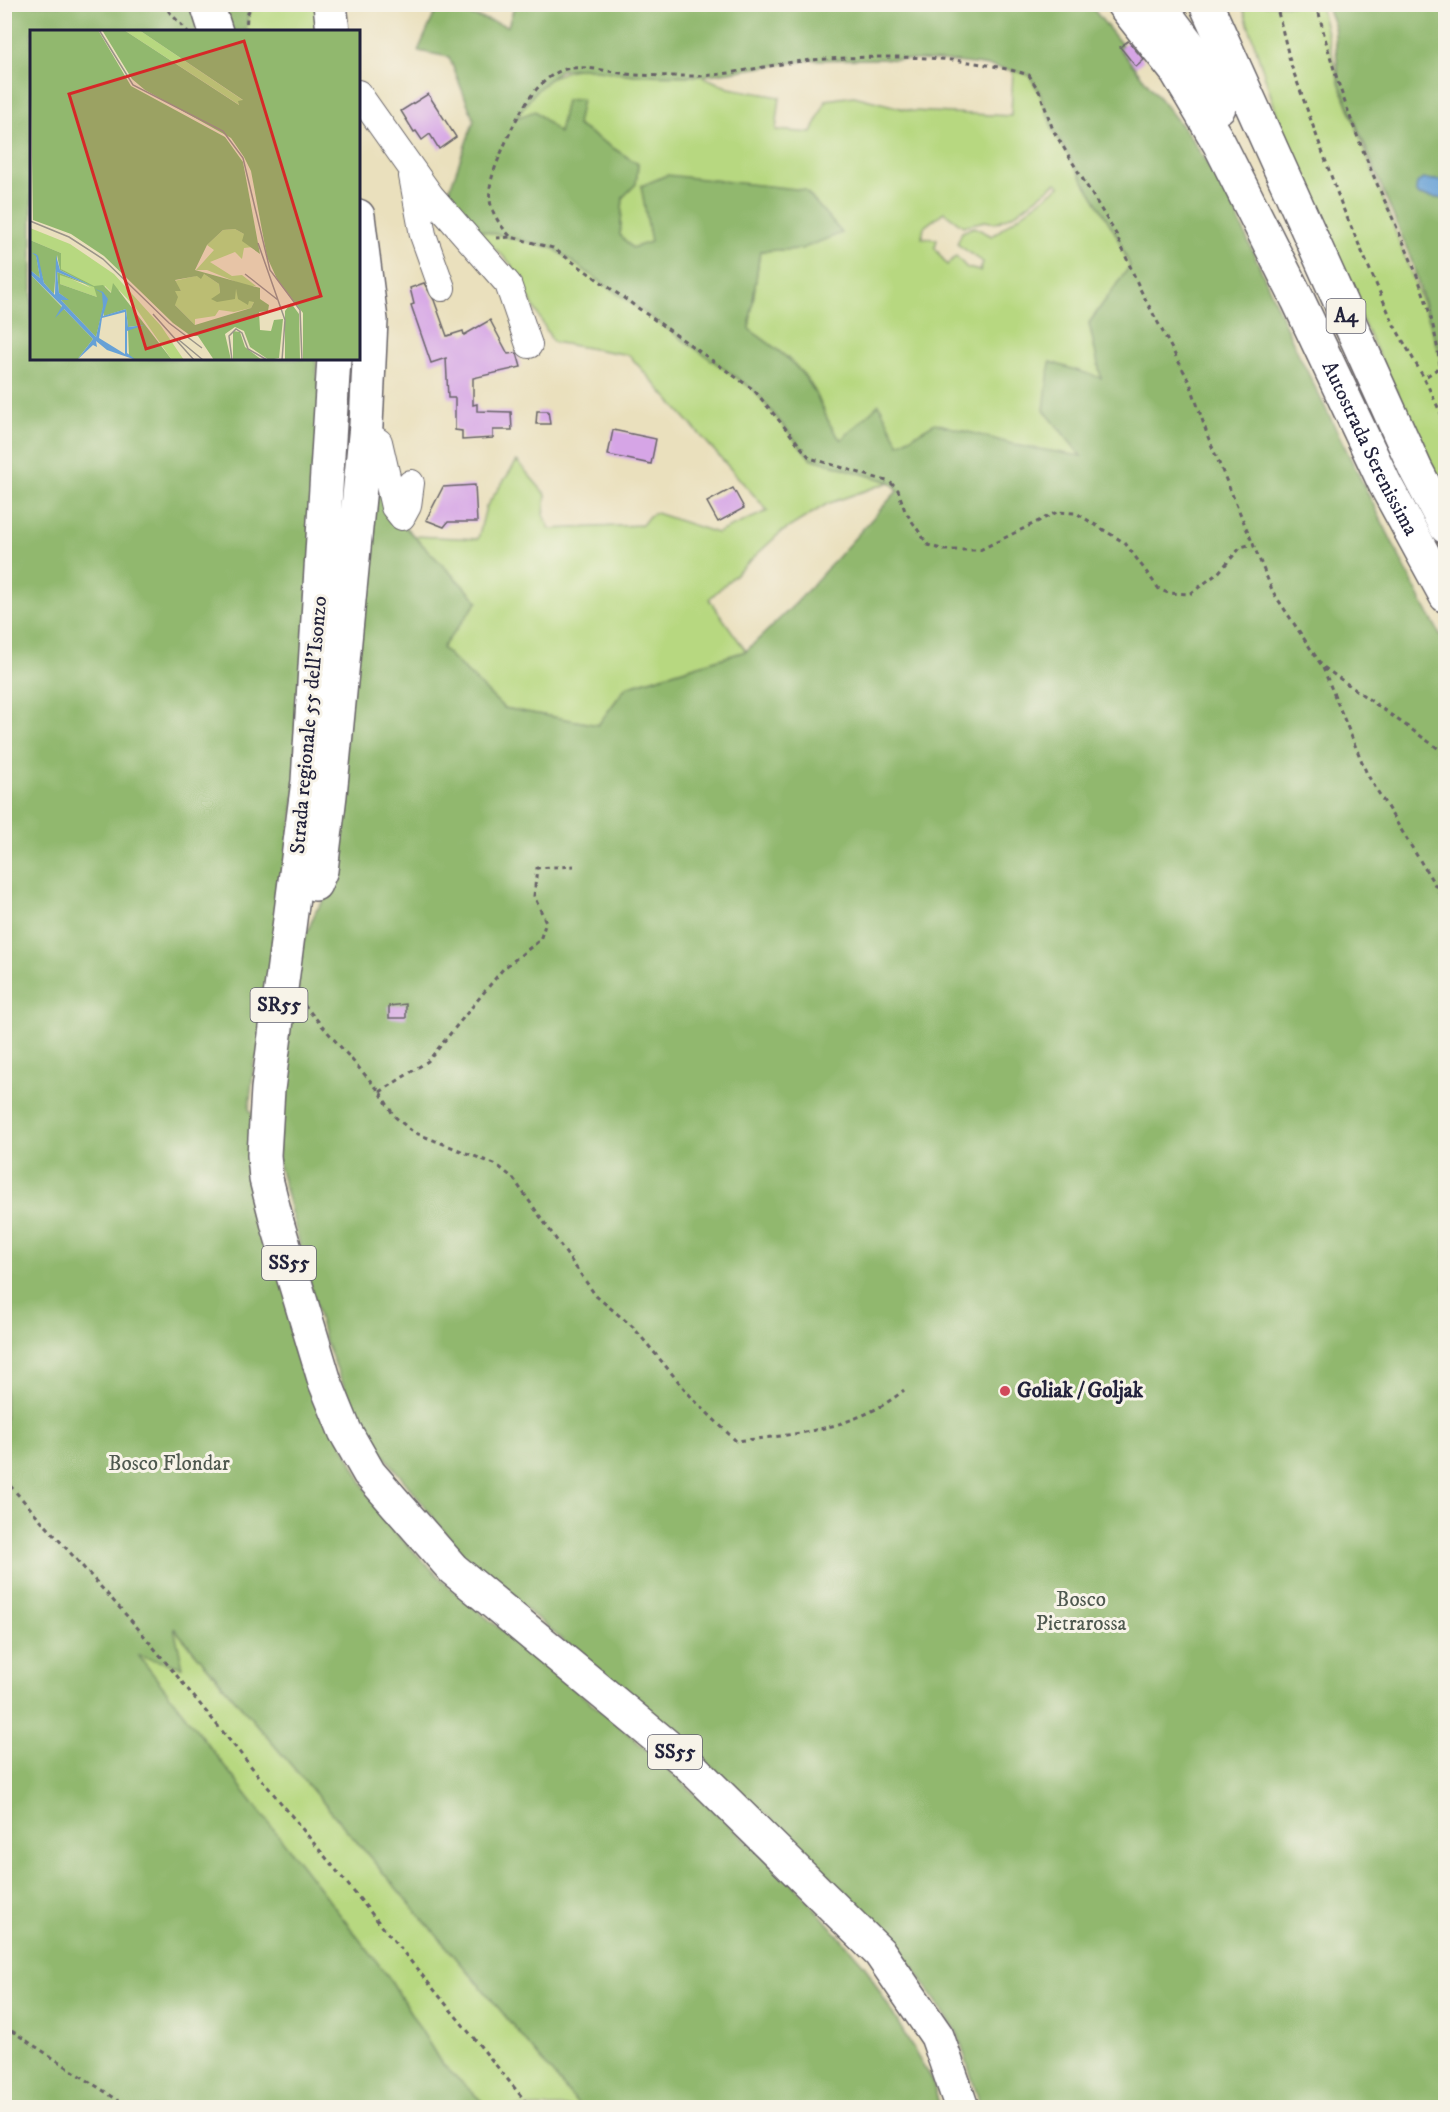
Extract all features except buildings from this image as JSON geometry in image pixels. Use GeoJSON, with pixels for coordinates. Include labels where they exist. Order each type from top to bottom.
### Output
{"type":"FeatureCollection","features":[{"type":"Feature","properties":{"kind":"main road"},"geometry":{"type":"LineString","coordinates":[[207,4],[215,30]]}},
{"type":"Feature","properties":{"kind":"main road"},"geometry":{"type":"LineString","coordinates":[[330,4],[333,30]]}},
{"type":"Feature","properties":{"kind":"main road"},"geometry":{"type":"LineString","coordinates":[[1102,4],[1197,119],[1298,300]]}},
{"type":"Feature","properties":{"kind":"main road","name":"A4"},"geometry":{"type":"LineString","coordinates":[[1123,4],[1177,72],[1219,143],[1298,300]]}},
{"type":"Feature","properties":{"kind":"main road"},"geometry":{"type":"LineString","coordinates":[[1139,4],[1180,55],[1245,174],[1298,300]]}},
{"type":"Feature","properties":{"kind":"main road"},"geometry":{"type":"LineString","coordinates":[[1158,4],[1192,49],[1250,174],[1298,300]]}},
{"type":"Feature","properties":{"kind":"main road","name":"A4"},"geometry":{"type":"LineString","coordinates":[[1188,4],[1252,104]]}},
{"type":"Feature","properties":{"kind":"main road","name":"A4"},"geometry":{"type":"LineString","coordinates":[[1194,4],[1208,24],[1252,104]]}},
{"type":"Feature","properties":{"kind":"main road","name":"A4"},"geometry":{"type":"LineString","coordinates":[[1199,4],[1252,104]]}},
{"type":"Feature","properties":{"kind":"main road","name":"A4"},"geometry":{"type":"LineString","coordinates":[[1206,4],[1252,104]]}},
{"type":"Feature","properties":{"kind":"main road","name":"A4"},"geometry":{"type":"LineString","coordinates":[[1213,4],[1252,104]]}},
{"type":"Feature","properties":{"kind":"main road","name":"A4"},"geometry":{"type":"LineString","coordinates":[[1220,4],[1252,104]]}},
{"type":"Feature","properties":{"kind":"main road","name":"A4"},"geometry":{"type":"LineString","coordinates":[[1225,4],[1252,104]]}},
{"type":"Feature","properties":{"kind":"main road","name":"Autostrada Serenissima"},"geometry":{"type":"LineString","coordinates":[[1252,104],[1416,471],[1446,527]]}},
{"type":"Feature","properties":{"kind":"main road"},"geometry":{"type":"LineString","coordinates":[[291,921],[312,894],[321,870],[366,434],[371,320],[360,232]]}},
{"type":"Feature","properties":{"kind":"main road","name":"Autostrada Serenissima"},"geometry":{"type":"LineString","coordinates":[[1298,300],[1385,484],[1446,596]]}},
{"type":"Feature","properties":{"kind":"main road","name":"Strada regionale 55 dell'Isonzo"},"geometry":{"type":"LineString","coordinates":[[268,1089],[309,770],[334,360]]}},
{"type":"Feature","properties":{"kind":"main road","name":"SS55"},"geometry":{"type":"LineString","coordinates":[[268,1089],[264,1155],[266,1179],[278,1226],[325,1382],[345,1431],[369,1473],[453,1569],[684,1760],[880,1953],[937,2036],[962,2108]]}},
{"type":"Feature","properties":{"kind":"street"},"geometry":{"type":"LineString","coordinates":[[360,96],[431,196],[508,284],[529,345]]}},
{"type":"Feature","properties":{"kind":"street"},"geometry":{"type":"LineString","coordinates":[[410,165],[423,235],[442,288]]}},
{"type":"Feature","properties":{"kind":"street"},"geometry":{"type":"LineString","coordinates":[[366,434],[379,442],[394,507],[402,517],[408,506],[411,483]]}},
{"type":"Feature","properties":{"kind":"path"},"geometry":{"type":"LineString","coordinates":[[162,4],[186,30]]}},
{"type":"Feature","properties":{"kind":"path"},"geometry":{"type":"LineString","coordinates":[[246,30],[252,4]]}},
{"type":"Feature","properties":{"kind":"path"},"geometry":{"type":"LineString","coordinates":[[1275,4],[1291,65],[1342,206],[1394,325],[1425,378],[1446,424]]}},
{"type":"Feature","properties":{"kind":"path"},"geometry":{"type":"LineString","coordinates":[[1317,4],[1323,31],[1357,131],[1419,283],[1430,315],[1440,367],[1446,373]]}},
{"type":"Feature","properties":{"kind":"path"},"geometry":{"type":"LineString","coordinates":[[511,237],[495,220],[487,190],[515,118],[535,92],[561,70],[583,68],[634,75],[702,76],[811,60],[876,59],[1000,66],[1029,75],[1040,93],[1053,130],[1116,234],[1140,289],[1190,383],[1208,437],[1273,592],[1322,666],[1367,774],[1446,903]]}},
{"type":"Feature","properties":{"kind":"path"},"geometry":{"type":"LineString","coordinates":[[470,240],[511,237],[553,248],[754,390],[810,458],[890,482],[898,490],[905,511],[928,545],[944,550],[980,550],[1058,513],[1076,513],[1125,543],[1159,589],[1168,593],[1190,594],[1218,573],[1241,547],[1253,544]]}},
{"type":"Feature","properties":{"kind":"path"},"geometry":{"type":"LineString","coordinates":[[1425,378],[1440,367]]}},
{"type":"Feature","properties":{"kind":"path"},"geometry":{"type":"LineString","coordinates":[[1322,666],[1446,754]]}},
{"type":"Feature","properties":{"kind":"path"},"geometry":{"type":"LineString","coordinates":[[380,1092],[428,1061],[503,969],[540,940],[546,922],[534,897],[537,868],[574,866]]}},
{"type":"Feature","properties":{"kind":"path"},"geometry":{"type":"LineString","coordinates":[[282,981],[380,1092],[394,1116],[413,1132],[498,1165],[513,1178],[531,1200],[596,1296],[633,1327],[693,1399],[736,1442],[811,1433],[884,1407],[904,1390]]}},
{"type":"Feature","properties":{"kind":"path"},"geometry":{"type":"LineString","coordinates":[[4,1479],[136,1626],[531,2108]]}},
{"type":"Feature","properties":{"kind":"path"},"geometry":{"type":"LineString","coordinates":[[4,2026],[130,2108]]}},
{"type":"Feature","properties":{"kind":"green space","name":"Bosco Pietrarossa"},"geometry":{"type":"Polygon","coordinates":[[[515,4],[1090,5],[1122,45],[1119,48],[1189,135],[1230,200],[1296,349],[1424,606],[1445,643],[1445,2107],[981,2107],[958,2034],[899,1946],[776,1823],[463,1555],[360,1425],[325,1340],[278,1162],[280,1098],[299,952],[316,911],[329,894],[333,876],[372,459],[389,511],[478,601],[442,648],[504,708],[598,725],[626,687],[746,651],[796,603],[898,490],[890,482],[810,458],[754,390],[553,248],[475,229],[447,197],[474,120],[449,57],[418,51],[438,6],[508,26],[515,4]],[[876,59],[811,60],[702,76],[635,75],[583,68],[560,70],[535,92],[516,118],[535,111],[559,133],[566,100],[582,99],[577,125],[638,164],[636,184],[623,197],[620,235],[632,248],[651,242],[641,186],[667,175],[805,190],[842,233],[801,249],[760,251],[749,329],[783,354],[805,377],[841,440],[879,404],[899,444],[935,423],[1020,446],[1081,456],[1044,410],[1050,362],[1101,378],[1089,323],[1130,266],[1116,234],[1053,130],[1040,93],[1029,75],[972,64],[876,59]]]}},
{"type":"Feature","properties":{"kind":"green space","name":"Bosco Flondar"},"geometry":{"type":"Polygon","coordinates":[[[5,5],[193,5],[202,30],[30,30],[30,360],[316,360],[322,419],[301,746],[264,1049],[254,1063],[249,1109],[256,1122],[323,1407],[381,1518],[450,1588],[621,1727],[790,1880],[865,1966],[933,2083],[940,2107],[580,2107],[487,1994],[174,1628],[183,1667],[139,1656],[390,1979],[441,2063],[488,2107],[5,2108],[5,5]]]}},
{"type":"Feature","properties":{"kind":"green space"},"geometry":{"type":"Polygon","coordinates":[[[221,5],[252,5],[246,30],[230,30],[221,5]]]}},
{"type":"Feature","properties":{"kind":"green space"},"geometry":{"type":"Polygon","coordinates":[[[252,5],[318,5],[321,30],[246,30],[247,15],[252,5]]]}},
{"type":"Feature","properties":{"kind":"green space"},"geometry":{"type":"Polygon","coordinates":[[[1242,5],[1320,5],[1339,82],[1445,363],[1445,492],[1348,291],[1287,146],[1242,5]]]}},
{"type":"Feature","properties":{"kind":"green space"},"geometry":{"type":"Polygon","coordinates":[[[1326,5],[1445,5],[1445,181],[1423,179],[1416,190],[1419,195],[1445,199],[1445,365],[1438,350],[1411,259],[1339,82],[1334,24],[1326,5]]]}},
{"type":"Feature","properties":{"kind":"green space"},"geometry":{"type":"Polygon","coordinates":[[[583,68],[635,75],[702,76],[729,88],[780,97],[776,130],[812,133],[826,100],[854,96],[912,111],[1011,116],[1013,70],[1029,75],[1040,93],[1053,130],[1116,234],[1130,266],[1089,323],[1102,379],[1050,362],[1081,457],[1020,446],[899,444],[841,440],[806,377],[783,354],[749,329],[760,251],[801,249],[651,242],[632,248],[620,235],[623,197],[636,184],[638,164],[577,125],[559,133],[515,118],[543,84],[570,70],[583,68]],[[1056,183],[1018,212],[996,223],[985,221],[963,226],[944,212],[924,227],[922,238],[937,239],[935,248],[947,265],[956,256],[967,268],[980,271],[983,262],[957,244],[962,232],[974,227],[992,236],[1060,186],[1056,183]]]}},
{"type":"Feature","properties":{"kind":"green space"},"geometry":{"type":"Polygon","coordinates":[[[475,229],[553,248],[754,390],[810,458],[890,482],[827,504],[780,533],[709,599],[746,651],[626,687],[598,725],[504,708],[441,647],[478,601],[404,526],[414,536],[478,539],[486,507],[517,461],[546,495],[544,515],[550,529],[642,525],[649,516],[656,513],[717,533],[768,511],[629,355],[553,342],[510,263],[475,229]]]}},
{"type":"Feature","properties":{"kind":"green space"},"geometry":{"type":"Polygon","coordinates":[[[173,1627],[487,1994],[580,2107],[488,2107],[441,2063],[390,1979],[138,1655],[182,1667],[173,1627]]]}},
{"type":"Feature","properties":{"kind":"water"},"geometry":{"type":"Polygon","coordinates":[[[1423,179],[1445,181],[1445,199],[1419,195],[1416,190],[1417,183],[1423,179]]]}},
{"type":"Feature","properties":{"kind":"place","name":"Goliak / Goljak"},"geometry":{"type":"Point","coordinates":[1005,1391]}}]}
